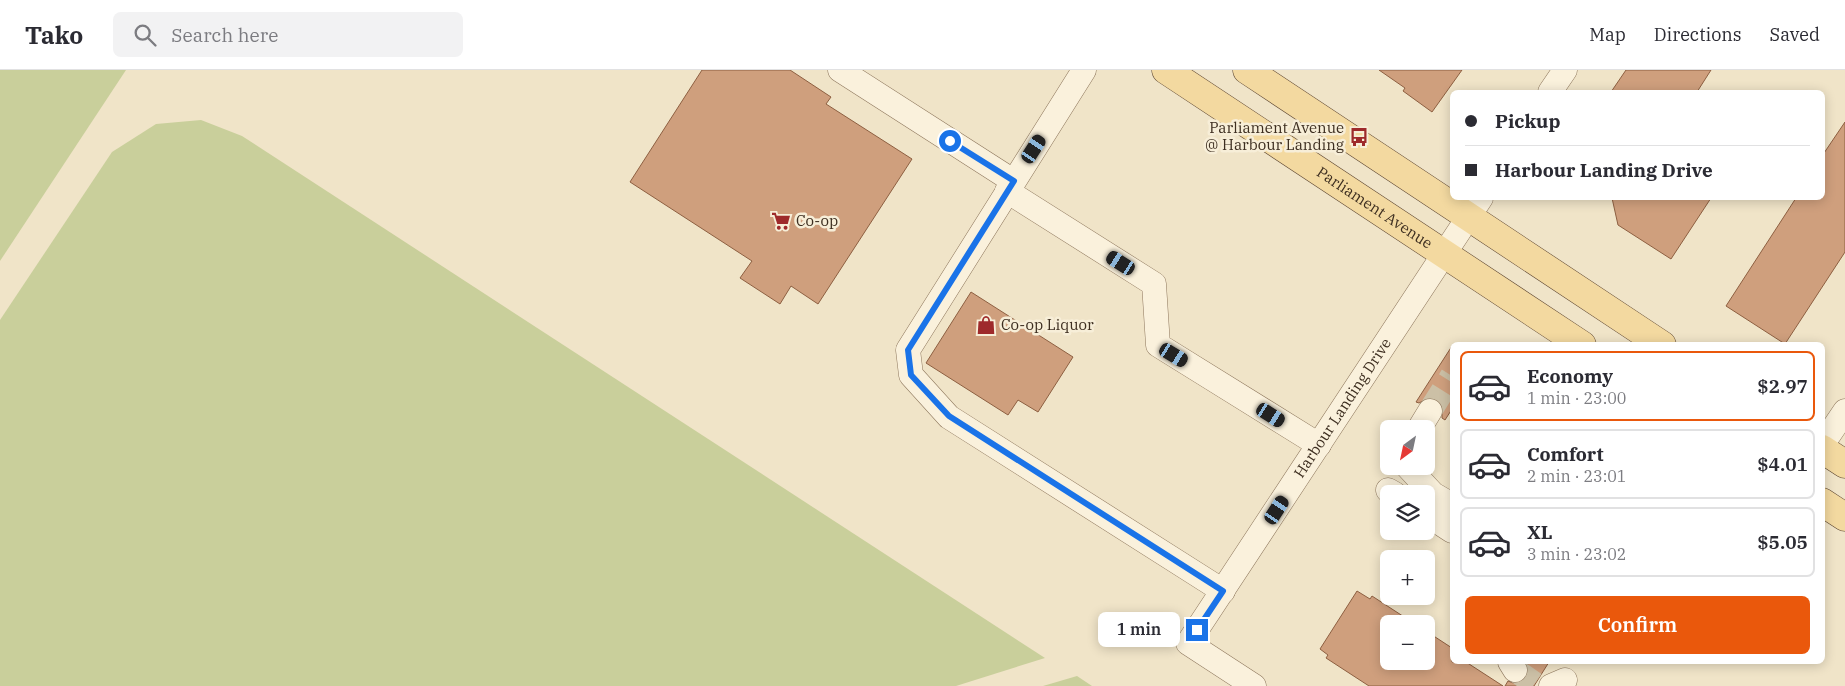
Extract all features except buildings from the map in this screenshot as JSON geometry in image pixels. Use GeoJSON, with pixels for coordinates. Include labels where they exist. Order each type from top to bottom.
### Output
{"type":"FeatureCollection","features":[{"type":"Feature","properties":{"kind":"main road","name":"Parliament Avenue"},"geometry":{"type":"LineString","coordinates":[[1166,70],[1577,342]]}},
{"type":"Feature","properties":{"kind":"main road"},"geometry":{"type":"LineString","coordinates":[[1247,70],[1450,192]]}},
{"type":"Feature","properties":{"kind":"main road"},"geometry":{"type":"LineString","coordinates":[[1463,200],[1658,342]]}},
{"type":"Feature","properties":{"kind":"main road"},"geometry":{"type":"LineString","coordinates":[[1825,449],[1845,464]]}},
{"type":"Feature","properties":{"kind":"main road"},"geometry":{"type":"LineString","coordinates":[[1825,504],[1845,517]]}},
{"type":"Feature","properties":{"kind":"street"},"geometry":{"type":"LineString","coordinates":[[840,70],[1154,284],[1158,346],[1319,445]]}},
{"type":"Feature","properties":{"kind":"street"},"geometry":{"type":"LineString","coordinates":[[1084,70],[908,350],[911,375],[949,416],[1223,591]]}},
{"type":"Feature","properties":{"kind":"street"},"geometry":{"type":"LineString","coordinates":[[1551,90],[1565,70]]}},
{"type":"Feature","properties":{"kind":"street","name":"Harbour Landing Drive"},"geometry":{"type":"LineString","coordinates":[[1254,686],[1188,644],[1475,207]]}},
{"type":"Feature","properties":{"kind":"street"},"geometry":{"type":"LineString","coordinates":[[1825,442],[1845,411]]}},
{"type":"Feature","properties":{"kind":"street"},"geometry":{"type":"LineString","coordinates":[[1415,475],[1433,494],[1450,504]]}},
{"type":"Feature","properties":{"kind":"street"},"geometry":{"type":"LineString","coordinates":[[1435,520],[1450,530]]}},
{"type":"Feature","properties":{"kind":"green space"},"geometry":{"type":"Polygon","coordinates":[[[0,70],[126,70],[0,261],[0,70]]]}},
{"type":"Feature","properties":{"kind":"green space"},"geometry":{"type":"Polygon","coordinates":[[[201,120],[242,136],[1045,658],[956,686],[0,686],[0,320],[112,152],[156,124],[201,120]]]}},
{"type":"Feature","properties":{"kind":"green space"},"geometry":{"type":"Polygon","coordinates":[[[1077,676],[1092,686],[1043,686],[1077,676]]]}},
{"type":"Feature","properties":{"kind":"tunnel"},"geometry":{"type":"LineString","coordinates":[[1430,411],[1450,379]]}},
{"type":"Feature","properties":{"kind":"tunnel"},"geometry":{"type":"LineString","coordinates":[[1515,670],[1535,684]]}},
{"type":"Feature","properties":{"kind":"place","name":"Parliament Avenue @ Harbour Landing"},"geometry":{"type":"Point","coordinates":[1359,137]}},
{"type":"Feature","properties":{"kind":"place","name":"Co-op"},"geometry":{"type":"Point","coordinates":[781,221]}},
{"type":"Feature","properties":{"kind":"place","name":"Co-op Liquor"},"geometry":{"type":"Point","coordinates":[986,325]}},
{"type":"Feature","properties":{"kind":"route"},"geometry":{"type":"LineString","coordinates":[[950,141],[1014,181],[908,350],[911,375],[949,416],[1223,591],[1197,630]]}}]}
